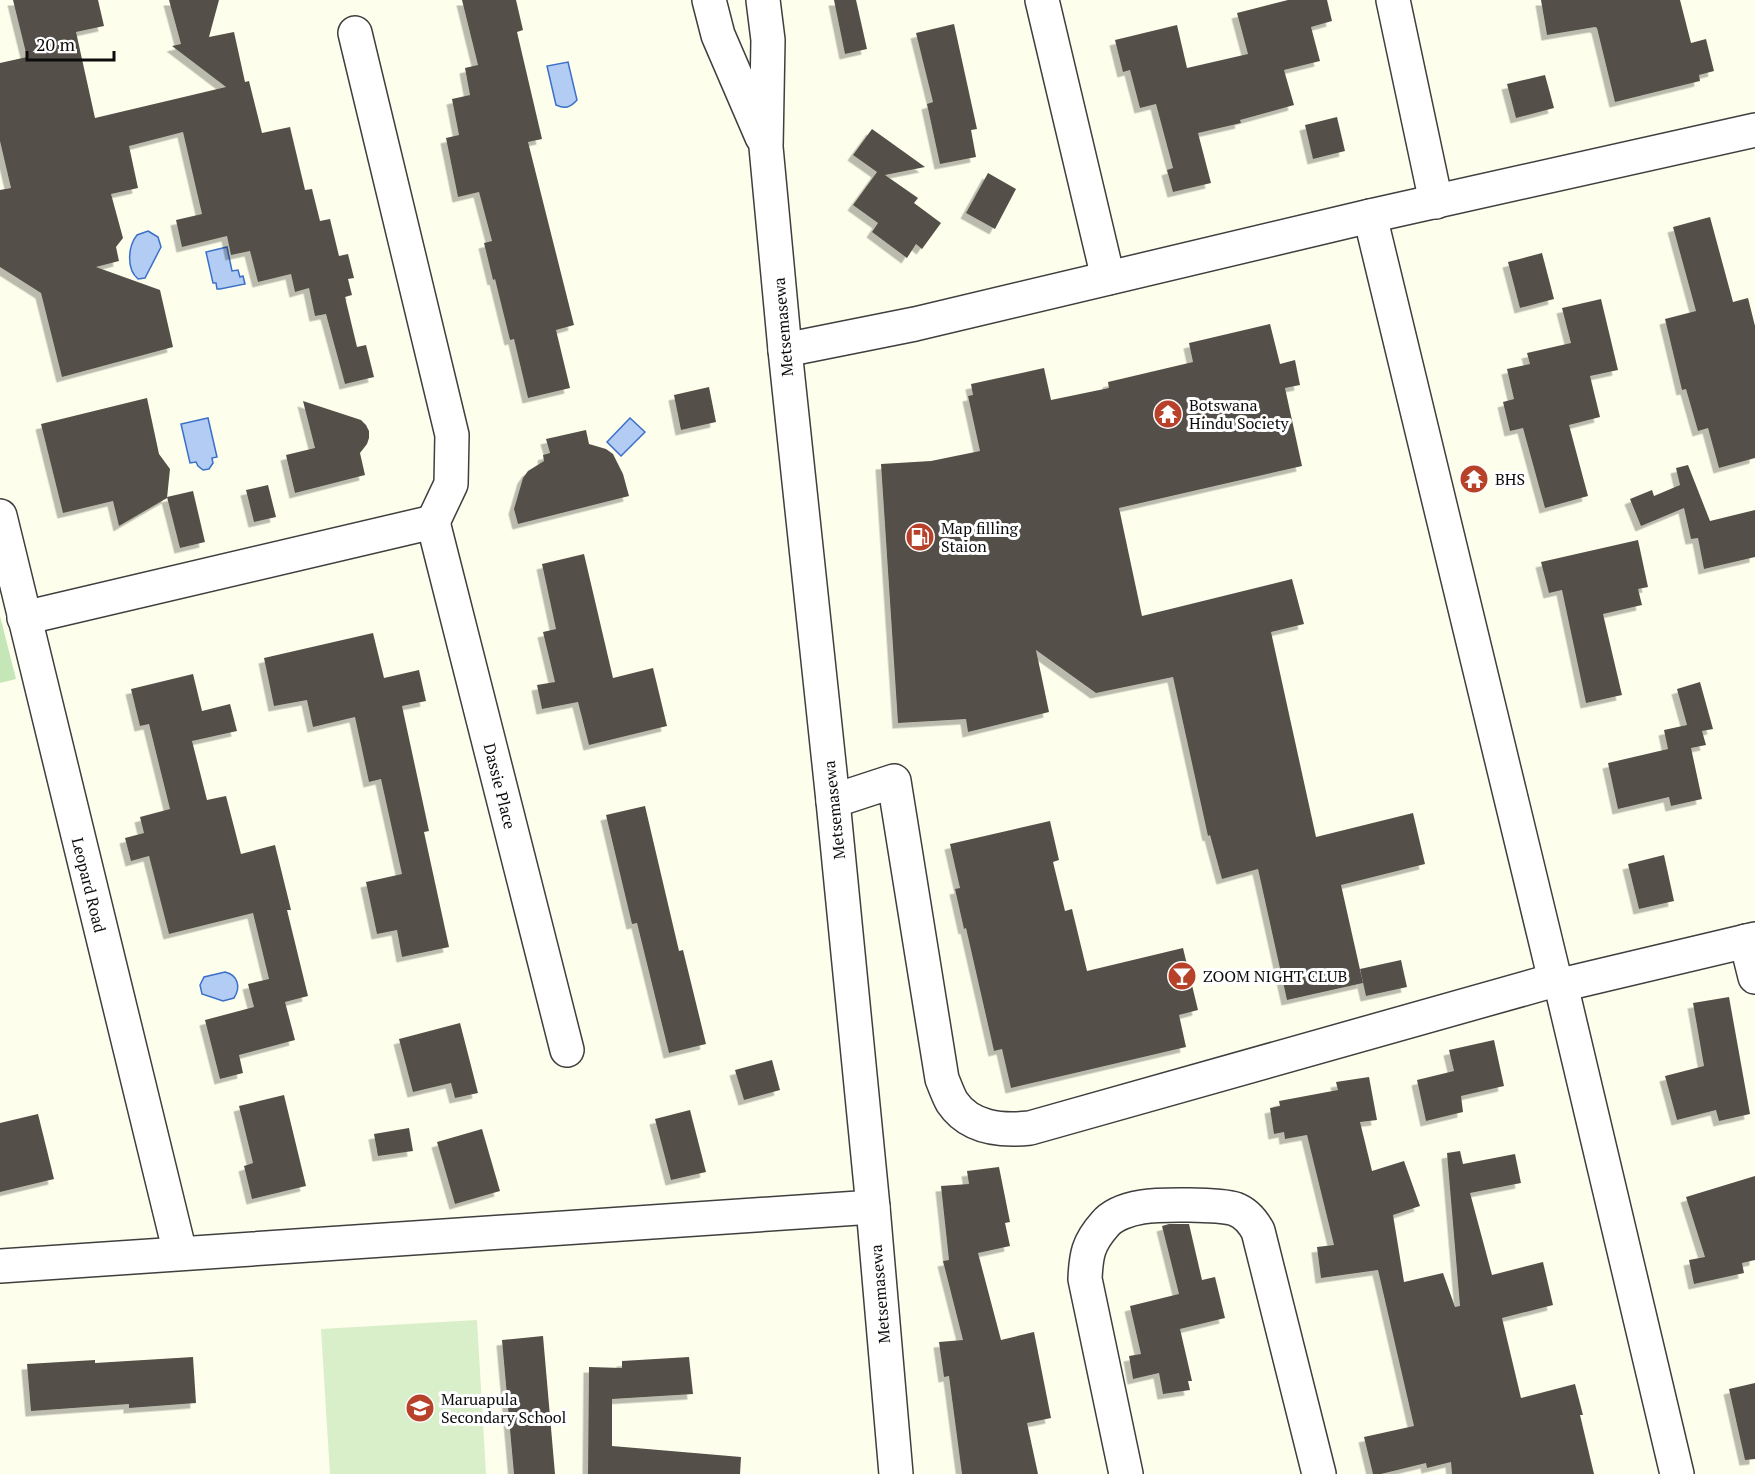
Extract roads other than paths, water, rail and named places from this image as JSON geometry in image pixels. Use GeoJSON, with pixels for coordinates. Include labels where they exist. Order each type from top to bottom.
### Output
{"type":"FeatureCollection","features":[{"type":"Feature","properties":{"kind":"street","name":"Metsemasewa"},"geometry":{"type":"LineString","coordinates":[[709,0],[717,35],[766,147]]}},
{"type":"Feature","properties":{"kind":"street","name":"Metsemasewa"},"geometry":{"type":"LineString","coordinates":[[762,0],[768,40],[766,147],[873,1207],[896,1474]]}},
{"type":"Feature","properties":{"kind":"street"},"geometry":{"type":"LineString","coordinates":[[1042,0],[1108,278]]}},
{"type":"Feature","properties":{"kind":"street"},"geometry":{"type":"LineString","coordinates":[[1393,0],[1436,202]]}},
{"type":"Feature","properties":{"kind":"street"},"geometry":{"type":"LineString","coordinates":[[24,618],[434,522],[451,484],[452,435],[355,33]]}},
{"type":"Feature","properties":{"kind":"street"},"geometry":{"type":"LineString","coordinates":[[785,350],[915,324],[1370,216],[1755,130]]}},
{"type":"Feature","properties":{"kind":"street"},"geometry":{"type":"LineString","coordinates":[[1370,216],[1677,1474]]}},
{"type":"Feature","properties":{"kind":"street","name":"Leopard Road"},"geometry":{"type":"LineString","coordinates":[[0,516],[180,1253]]}},
{"type":"Feature","properties":{"kind":"street","name":"Dassie Place"},"geometry":{"type":"LineString","coordinates":[[434,522],[567,1050]]}},
{"type":"Feature","properties":{"kind":"street"},"geometry":{"type":"LineString","coordinates":[[833,801],[894,782],[942,1079],[952,1102],[961,1112],[985,1126],[996,1129],[1008,1131],[1030,1128],[1558,983],[1750,940],[1755,977]]}},
{"type":"Feature","properties":{"kind":"street"},"geometry":{"type":"LineString","coordinates":[[1126,1474],[1085,1279],[1086,1253],[1105,1223],[1118,1215],[1143,1207],[1197,1206],[1236,1209],[1251,1219],[1258,1231],[1319,1474]]}},
{"type":"Feature","properties":{"kind":"street"},"geometry":{"type":"LineString","coordinates":[[0,1266],[873,1207]]}},
{"type":"Feature","properties":{"kind":"water"},"geometry":{"type":"Polygon","coordinates":[[[568,62],[577,100],[570,106],[562,107],[556,105],[547,66],[568,62]]]}},
{"type":"Feature","properties":{"kind":"water"},"geometry":{"type":"Polygon","coordinates":[[[148,231],[158,237],[161,247],[145,278],[138,279],[130,264],[130,251],[137,235],[148,231]]]}},
{"type":"Feature","properties":{"kind":"water"},"geometry":{"type":"Polygon","coordinates":[[[227,247],[232,271],[238,270],[245,284],[217,289],[216,283],[213,283],[206,252],[227,247]]]}},
{"type":"Feature","properties":{"kind":"water"},"geometry":{"type":"Polygon","coordinates":[[[208,418],[217,457],[212,458],[213,463],[209,469],[203,470],[196,462],[190,463],[181,424],[208,418]]]}},
{"type":"Feature","properties":{"kind":"water"},"geometry":{"type":"Polygon","coordinates":[[[630,418],[645,432],[621,456],[607,442],[630,418]]]}},
{"type":"Feature","properties":{"kind":"water"},"geometry":{"type":"Polygon","coordinates":[[[225,972],[233,976],[237,982],[234,998],[223,1001],[202,994],[200,985],[204,977],[225,972]]]}},
{"type":"Feature","properties":{"kind":"place","name":"Botswana Hindu Society"},"geometry":{"type":"Point","coordinates":[1168,414]}},
{"type":"Feature","properties":{"kind":"place","name":"BHS"},"geometry":{"type":"Point","coordinates":[1474,479]}},
{"type":"Feature","properties":{"kind":"place","name":"Map filling Staion"},"geometry":{"type":"Point","coordinates":[920,537]}},
{"type":"Feature","properties":{"kind":"place","name":"ZOOM NIGHT CLUB"},"geometry":{"type":"Point","coordinates":[1182,976]}},
{"type":"Feature","properties":{"kind":"place","name":"Maruapula Secondary School"},"geometry":{"type":"Point","coordinates":[420,1408]}}]}
